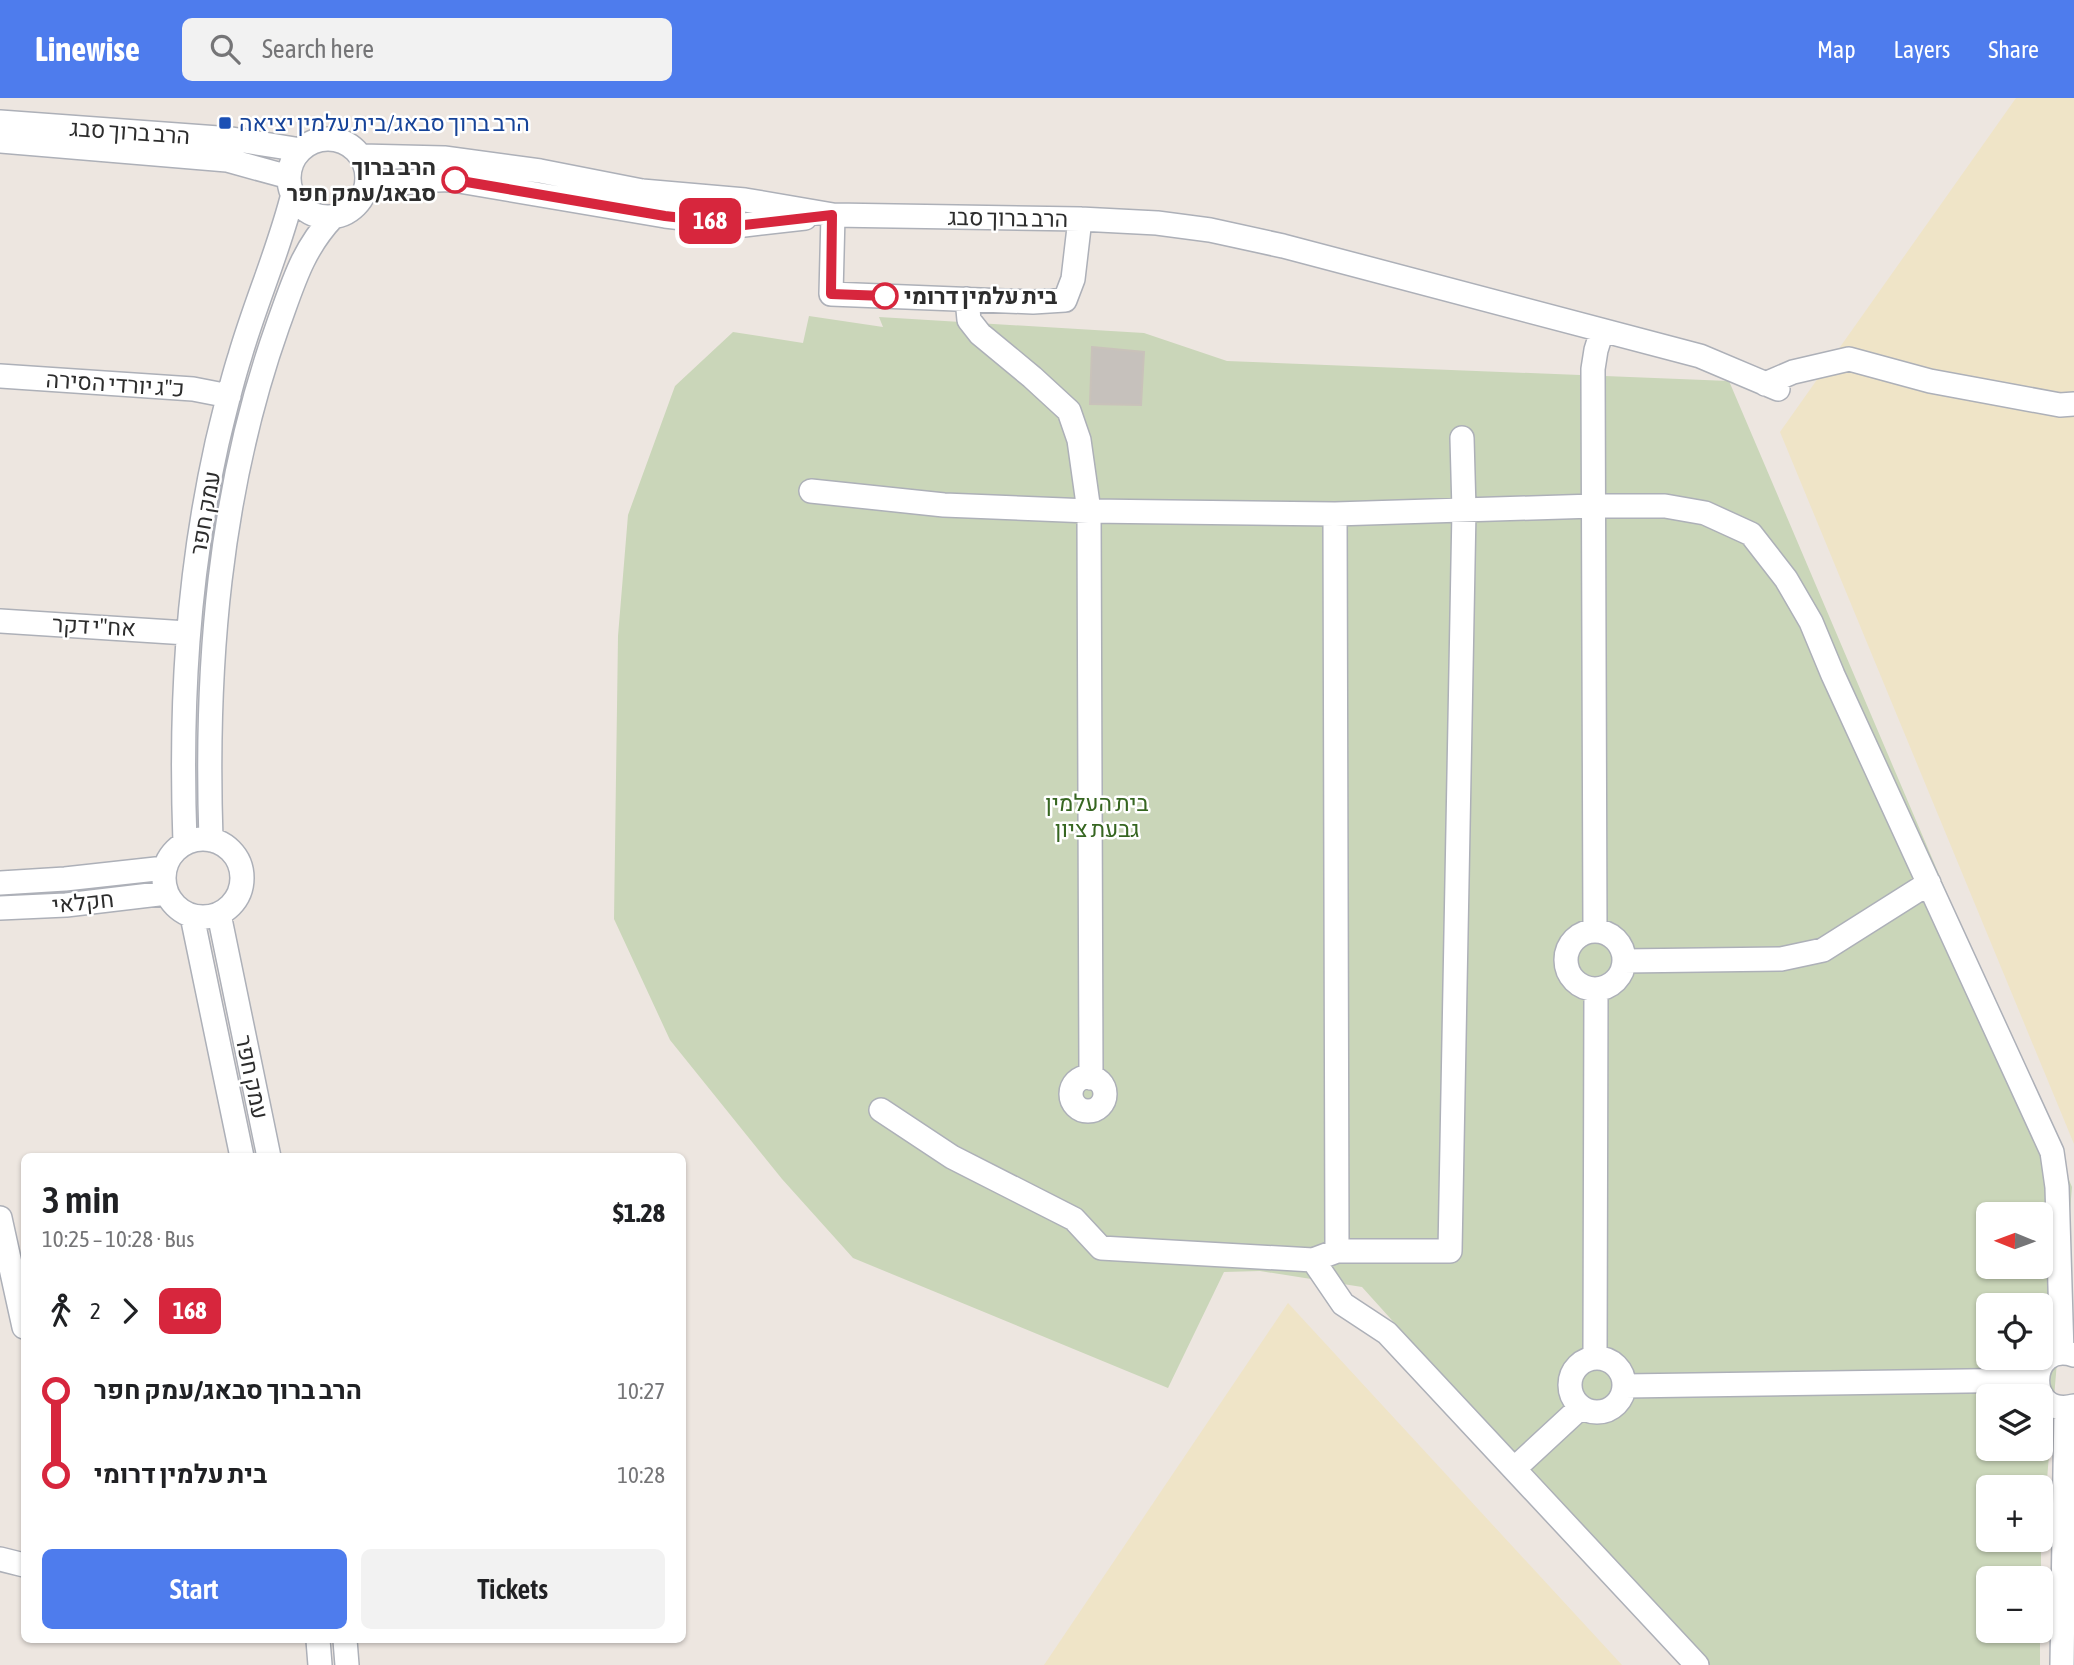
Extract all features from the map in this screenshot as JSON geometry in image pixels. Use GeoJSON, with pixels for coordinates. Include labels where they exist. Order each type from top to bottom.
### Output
{"type":"FeatureCollection","features":[{"type":"Feature","properties":{"kind":"street","name":"הרב ברוך סבג"},"geometry":{"type":"LineString","coordinates":[[0,122],[232,139],[301,150]]}},
{"type":"Feature","properties":{"kind":"street"},"geometry":{"type":"LineString","coordinates":[[331,139],[350,145],[361,156],[367,174],[365,192],[352,209],[333,217],[323,217],[305,210],[291,186],[291,167],[301,150],[310,143],[331,139]]}},
{"type":"Feature","properties":{"kind":"street","name":"הרב ברוך סבג"},"geometry":{"type":"LineString","coordinates":[[0,141],[227,160],[291,186]]}},
{"type":"Feature","properties":{"kind":"street","name":"הרב ברוך סבג"},"geometry":{"type":"LineString","coordinates":[[361,156],[444,158],[540,171],[642,191],[745,200],[832,215]]}},
{"type":"Feature","properties":{"kind":"street","name":"הרב ברוך סבג"},"geometry":{"type":"LineString","coordinates":[[365,192],[393,183],[453,180],[665,216],[744,225],[832,215],[1080,219],[1073,279],[1065,300],[1033,302],[831,294],[832,215]]}},
{"type":"Feature","properties":{"kind":"street","name":"עמק חפר"},"geometry":{"type":"LineString","coordinates":[[185,844],[183,708],[187,633],[201,524],[229,396],[240,355],[283,234],[291,186]]}},
{"type":"Feature","properties":{"kind":"street","name":"עמק חפר"},"geometry":{"type":"LineString","coordinates":[[211,840],[209,743],[212,652],[229,515],[266,360],[308,246],[333,217]]}},
{"type":"Feature","properties":{"kind":"street"},"geometry":{"type":"LineString","coordinates":[[1080,219],[1157,223],[1223,232],[1283,246],[1700,356],[1772,386],[1793,372],[1849,359],[1930,381],[2060,405],[2074,404]]}},
{"type":"Feature","properties":{"kind":"street"},"geometry":{"type":"LineString","coordinates":[[967,299],[969,320],[980,334],[1069,411],[1079,440],[1089,512],[1091,1077]]}},
{"type":"Feature","properties":{"kind":"street"},"geometry":{"type":"LineString","coordinates":[[1595,931],[1594,369],[1602,331]]}},
{"type":"Feature","properties":{"kind":"street","name":"כ\"ג יורדי הסירה"},"geometry":{"type":"LineString","coordinates":[[0,376],[193,389],[229,396]]}},
{"type":"Feature","properties":{"kind":"street"},"geometry":{"type":"LineString","coordinates":[[881,1110],[952,1157],[1074,1219],[1101,1248],[1313,1260],[1337,1251],[1450,1251],[1464,510],[1462,438]]}},
{"type":"Feature","properties":{"kind":"street"},"geometry":{"type":"LineString","coordinates":[[811,491],[944,505],[1089,512],[1335,514],[1665,506],[1705,513],[1751,534],[1786,579],[1811,622],[2052,1152],[2057,1187],[2068,1354],[2051,1356],[2042,1364],[2037,1380],[2041,1396],[2047,1402],[2054,1406],[2070,1407],[2062,1665]]}},
{"type":"Feature","properties":{"kind":"street"},"geometry":{"type":"LineString","coordinates":[[1335,514],[1337,1251]]}},
{"type":"Feature","properties":{"kind":"street","name":"אח\"י דקר"},"geometry":{"type":"LineString","coordinates":[[0,621],[187,633]]}},
{"type":"Feature","properties":{"kind":"street"},"geometry":{"type":"LineString","coordinates":[[203,839],[211,840],[219,842],[231,851],[239,863],[242,879],[239,894],[230,907],[219,914],[202,918],[192,916],[174,906],[163,877],[175,850],[203,839]]}},
{"type":"Feature","properties":{"kind":"street","name":"חקלאי"},"geometry":{"type":"LineString","coordinates":[[0,883],[165,868]]}},
{"type":"Feature","properties":{"kind":"street"},"geometry":{"type":"LineString","coordinates":[[1624,961],[1780,958],[1823,950],[1929,883]]}},
{"type":"Feature","properties":{"kind":"street","name":"חקלאי"},"geometry":{"type":"LineString","coordinates":[[0,908],[66,905],[167,893]]}},
{"type":"Feature","properties":{"kind":"street","name":"עמק חפר"},"geometry":{"type":"LineString","coordinates":[[219,914],[268,1153]]}},
{"type":"Feature","properties":{"kind":"street","name":"עמק חפר"},"geometry":{"type":"LineString","coordinates":[[192,916],[241,1153]]}},
{"type":"Feature","properties":{"kind":"street"},"geometry":{"type":"LineString","coordinates":[[1595,931],[1603,932],[1616,940],[1621,946],[1624,961],[1619,978],[1605,988],[1596,990],[1578,985],[1567,970],[1566,960],[1571,943],[1578,936],[1595,931]]}},
{"type":"Feature","properties":{"kind":"street"},"geometry":{"type":"LineString","coordinates":[[1595,1358],[1596,990]]}},
{"type":"Feature","properties":{"kind":"street"},"geometry":{"type":"LineString","coordinates":[[0,1219],[21,1314]]}},
{"type":"Feature","properties":{"kind":"street"},"geometry":{"type":"LineString","coordinates":[[1313,1260],[1343,1304],[1387,1333],[1697,1665]]}},
{"type":"Feature","properties":{"kind":"street"},"geometry":{"type":"LineString","coordinates":[[1595,1358],[1610,1360],[1620,1369],[1625,1386],[1622,1398],[1616,1406],[1597,1413],[1581,1407],[1571,1392],[1572,1375],[1578,1365],[1595,1358]]}},
{"type":"Feature","properties":{"kind":"street"},"geometry":{"type":"LineString","coordinates":[[1625,1386],[2037,1380]]}},
{"type":"Feature","properties":{"kind":"street"},"geometry":{"type":"LineString","coordinates":[[1514,1469],[1581,1407]]}},
{"type":"Feature","properties":{"kind":"street"},"geometry":{"type":"LineString","coordinates":[[0,1559],[21,1564]]}},
{"type":"Feature","properties":{"kind":"street"},"geometry":{"type":"LineString","coordinates":[[318,1643],[320,1665]]}},
{"type":"Feature","properties":{"kind":"street"},"geometry":{"type":"LineString","coordinates":[[345,1643],[346,1665]]}},
{"type":"Feature","properties":{"kind":"sand"},"geometry":{"type":"Polygon","coordinates":[[[2016,98],[2074,98],[2074,1144],[1780,432],[2016,98]]]}},
{"type":"Feature","properties":{"kind":"sand"},"geometry":{"type":"Polygon","coordinates":[[[1288,1303],[1622,1665],[1044,1665],[1288,1303]]]}},
{"type":"Feature","properties":{"kind":"green space","name":"בית העלמין גבעת ציון"},"geometry":{"type":"Polygon","coordinates":[[[809,316],[883,327],[879,317],[1144,333],[1227,361],[1729,381],[2072,1187],[2053,1409],[2053,1384],[1976,1384],[1976,1461],[2049,1461],[2047,1475],[1976,1475],[1976,1552],[2041,1552],[2041,1566],[1976,1566],[1976,1643],[2040,1643],[2040,1665],[1703,1665],[1362,1287],[1260,1271],[1224,1272],[1168,1388],[853,1258],[782,1179],[670,1040],[614,919],[618,636],[628,515],[675,386],[733,332],[803,343],[809,316]]]}},
{"type":"Feature","properties":{"kind":"building"},"geometry":{"type":"Polygon","coordinates":[[[1092,347],[1144,352],[1141,405],[1090,404],[1092,347]]]}},
{"type":"Feature","properties":{"kind":"bus line","name":"168"},"geometry":{"type":"LineString","coordinates":[[455,180],[665,216],[744,225],[832,215],[831,294],[885,296]]}},
{"type":"Feature","properties":{"kind":"place","name":"הרב ברוך סבאג/בית עלמין יציאה"},"geometry":{"type":"Point","coordinates":[225,123]}},
{"type":"Feature","properties":{"kind":"place","name":"הרב ברוך סבאג/עמק חפר"},"geometry":{"type":"Point","coordinates":[455,180]}},
{"type":"Feature","properties":{"kind":"place","name":"בית עלמין דרומי"},"geometry":{"type":"Point","coordinates":[885,296]}}]}
